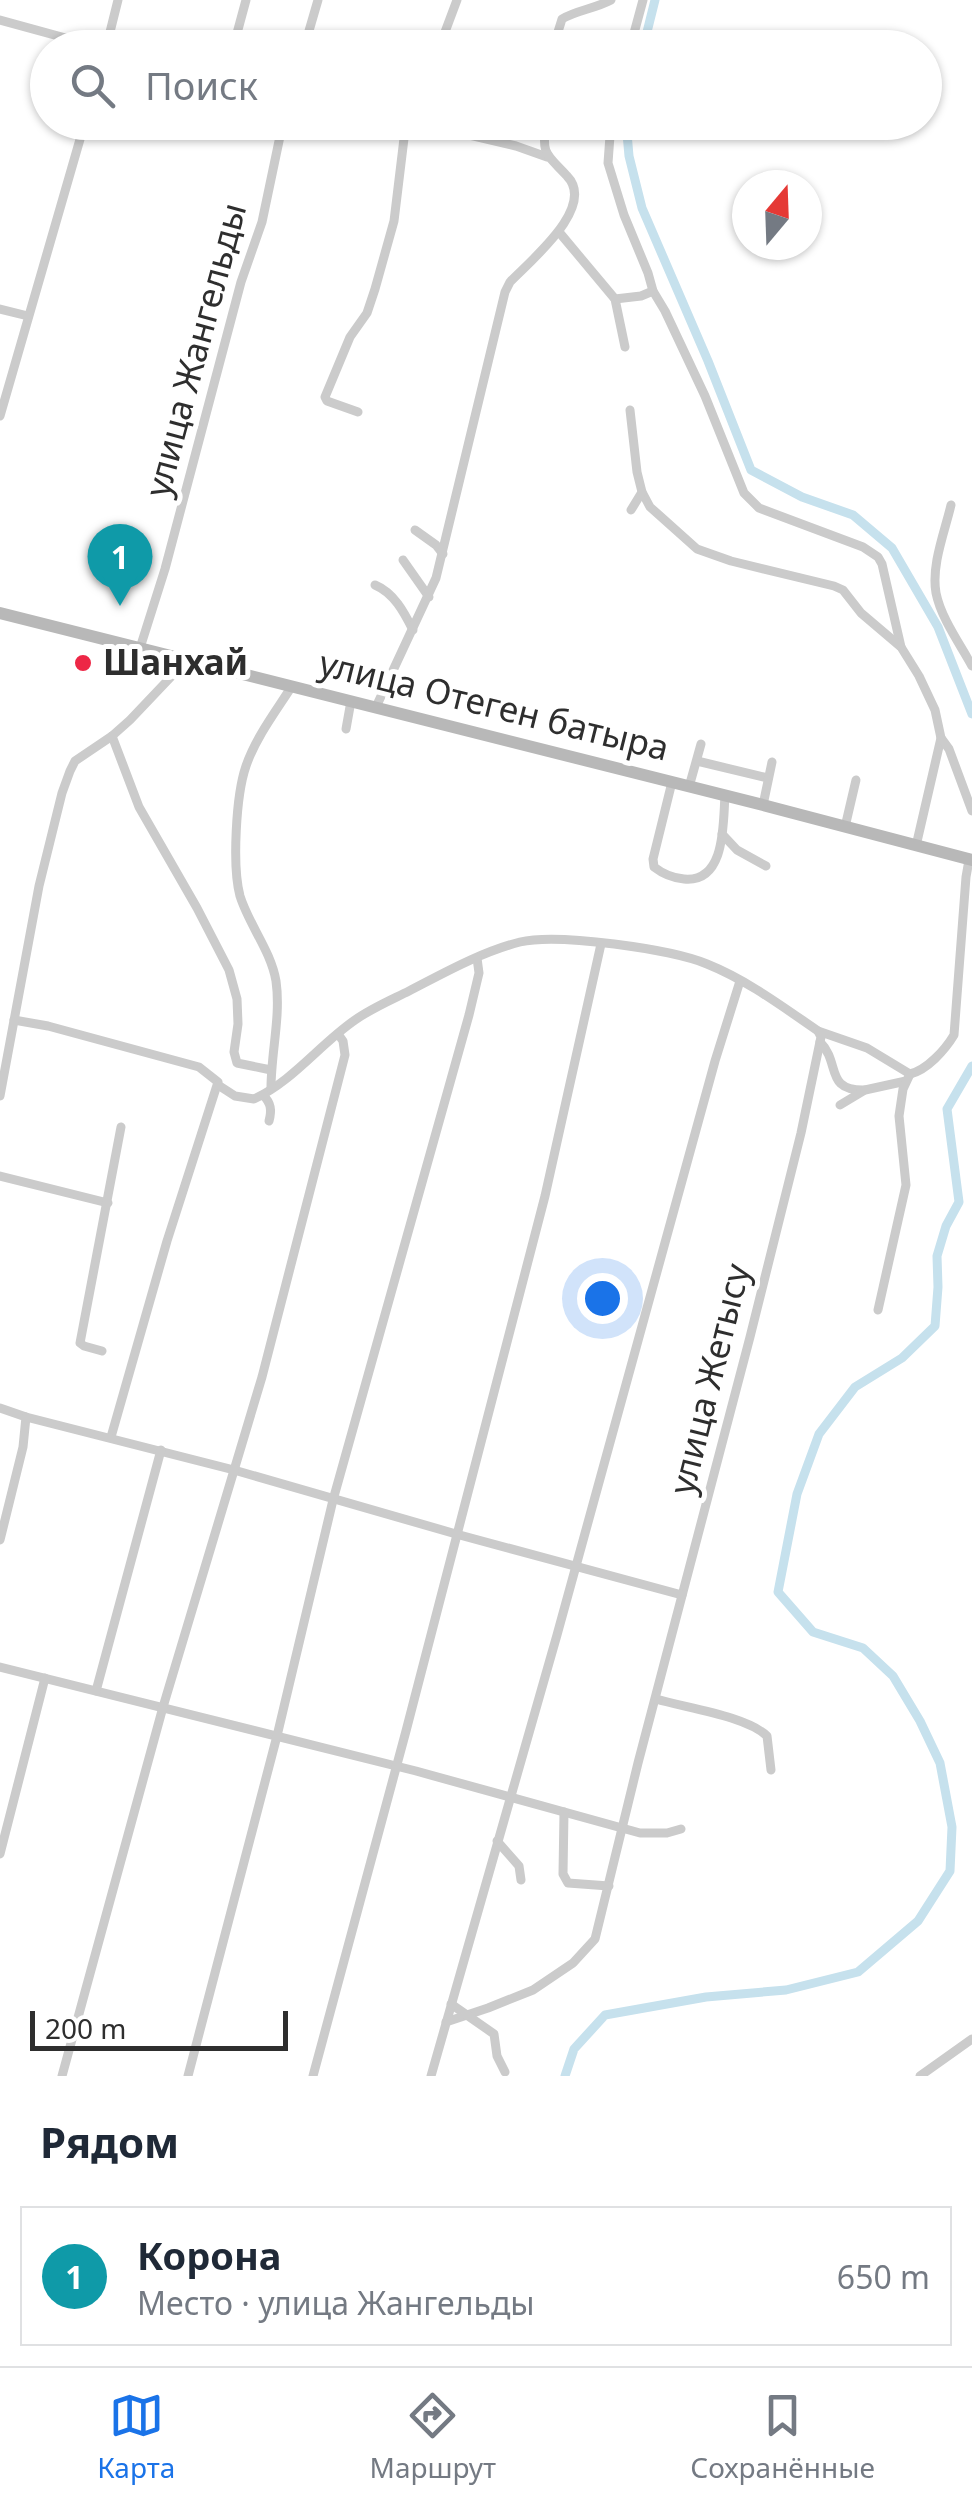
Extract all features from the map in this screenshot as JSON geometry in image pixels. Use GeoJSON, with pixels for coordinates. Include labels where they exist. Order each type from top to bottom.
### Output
{"type":"FeatureCollection","features":[{"type":"Feature","properties":{"kind":"main road","name":"улица Отеген батыра"},"geometry":{"type":"LineString","coordinates":[[0,613],[971,860]]}},
{"type":"Feature","properties":{"kind":"street"},"geometry":{"type":"LineString","coordinates":[[109,30],[118,0]]}},
{"type":"Feature","properties":{"kind":"street"},"geometry":{"type":"LineString","coordinates":[[238,30],[246,0]]}},
{"type":"Feature","properties":{"kind":"street"},"geometry":{"type":"LineString","coordinates":[[309,30],[318,0]]}},
{"type":"Feature","properties":{"kind":"street"},"geometry":{"type":"LineString","coordinates":[[446,30],[457,0]]}},
{"type":"Feature","properties":{"kind":"street"},"geometry":{"type":"LineString","coordinates":[[558,30],[562,18],[611,0]]}},
{"type":"Feature","properties":{"kind":"street"},"geometry":{"type":"LineString","coordinates":[[634,30],[642,0]]}},
{"type":"Feature","properties":{"kind":"street"},"geometry":{"type":"LineString","coordinates":[[0,20],[37,30]]}},
{"type":"Feature","properties":{"kind":"street"},"geometry":{"type":"LineString","coordinates":[[0,416],[81,140]]}},
{"type":"Feature","properties":{"kind":"street","name":"улица Жангельды"},"geometry":{"type":"LineString","coordinates":[[140,648],[165,569],[241,282],[262,222],[280,140]]}},
{"type":"Feature","properties":{"kind":"street"},"geometry":{"type":"LineString","coordinates":[[358,412],[325,397],[350,337],[367,313],[394,221],[404,140]]}},
{"type":"Feature","properties":{"kind":"street"},"geometry":{"type":"LineString","coordinates":[[376,707],[429,597],[443,554],[505,292],[559,232],[573,207],[575,190],[571,179],[547,157],[490,140]]}},
{"type":"Feature","properties":{"kind":"street"},"geometry":{"type":"LineString","coordinates":[[544,140],[547,157]]}},
{"type":"Feature","properties":{"kind":"street"},"geometry":{"type":"LineString","coordinates":[[610,140],[608,163],[652,290],[704,396],[744,493],[760,508],[863,546],[878,557],[901,647],[928,693],[972,811]]}},
{"type":"Feature","properties":{"kind":"street"},"geometry":{"type":"LineString","coordinates":[[559,232],[615,298],[625,348]]}},
{"type":"Feature","properties":{"kind":"street"},"geometry":{"type":"LineString","coordinates":[[615,298],[641,296],[652,290]]}},
{"type":"Feature","properties":{"kind":"street"},"geometry":{"type":"LineString","coordinates":[[0,309],[28,316]]}},
{"type":"Feature","properties":{"kind":"street"},"geometry":{"type":"LineString","coordinates":[[630,410],[637,472],[650,507],[705,554],[843,590],[861,613],[901,647]]}},
{"type":"Feature","properties":{"kind":"street"},"geometry":{"type":"LineString","coordinates":[[631,510],[642,492]]}},
{"type":"Feature","properties":{"kind":"street"},"geometry":{"type":"LineString","coordinates":[[951,505],[936,572],[936,592],[972,666]]}},
{"type":"Feature","properties":{"kind":"street"},"geometry":{"type":"LineString","coordinates":[[415,530],[443,554]]}},
{"type":"Feature","properties":{"kind":"street"},"geometry":{"type":"LineString","coordinates":[[403,560],[429,597]]}},
{"type":"Feature","properties":{"kind":"street"},"geometry":{"type":"LineString","coordinates":[[375,586],[385,590],[402,610],[412,630]]}},
{"type":"Feature","properties":{"kind":"street"},"geometry":{"type":"LineString","coordinates":[[0,1096],[39,886],[62,792],[76,761],[150,702],[186,662]]}},
{"type":"Feature","properties":{"kind":"street"},"geometry":{"type":"LineString","coordinates":[[269,1120],[267,1091],[276,1022],[276,983],[273,967],[241,897],[236,862],[238,819],[246,767],[292,686]]}},
{"type":"Feature","properties":{"kind":"street"},"geometry":{"type":"LineString","coordinates":[[346,728],[352,701]]}},
{"type":"Feature","properties":{"kind":"street"},"geometry":{"type":"LineString","coordinates":[[112,736],[138,806],[228,970],[237,999],[234,1058],[237,1064],[271,1070]]}},
{"type":"Feature","properties":{"kind":"street"},"geometry":{"type":"LineString","coordinates":[[916,846],[942,738]]}},
{"type":"Feature","properties":{"kind":"street"},"geometry":{"type":"LineString","coordinates":[[689,786],[701,744]]}},
{"type":"Feature","properties":{"kind":"street"},"geometry":{"type":"LineString","coordinates":[[697,761],[768,778]]}},
{"type":"Feature","properties":{"kind":"street"},"geometry":{"type":"LineString","coordinates":[[763,805],[772,762]]}},
{"type":"Feature","properties":{"kind":"street"},"geometry":{"type":"LineString","coordinates":[[846,827],[856,780]]}},
{"type":"Feature","properties":{"kind":"street"},"geometry":{"type":"LineString","coordinates":[[672,782],[653,859],[654,867],[662,874],[693,879],[706,872],[717,858],[725,796]]}},
{"type":"Feature","properties":{"kind":"street"},"geometry":{"type":"LineString","coordinates":[[722,834],[737,850],[766,866]]}},
{"type":"Feature","properties":{"kind":"street"},"geometry":{"type":"LineString","coordinates":[[840,1105],[865,1090],[908,1078],[937,1056],[954,1035],[966,877],[971,860]]}},
{"type":"Feature","properties":{"kind":"street"},"geometry":{"type":"LineString","coordinates":[[14,1020],[199,1068],[219,1088],[254,1099],[288,1078],[356,1019],[477,958],[533,940],[601,944],[687,956],[740,981],[819,1037],[827,1048],[838,1082],[848,1089],[865,1090]]}},
{"type":"Feature","properties":{"kind":"street"},"geometry":{"type":"LineString","coordinates":[[313,2076],[545,1196],[601,944]]}},
{"type":"Feature","properties":{"kind":"street"},"geometry":{"type":"LineString","coordinates":[[188,2076],[278,1736],[333,1500],[469,1015],[478,973],[477,958]]}},
{"type":"Feature","properties":{"kind":"street"},"geometry":{"type":"LineString","coordinates":[[431,2076],[740,981]]}},
{"type":"Feature","properties":{"kind":"street"},"geometry":{"type":"LineString","coordinates":[[62,2076],[163,1707],[294,1258],[344,1055],[338,1034]]}},
{"type":"Feature","properties":{"kind":"street"},"geometry":{"type":"LineString","coordinates":[[819,1037],[867,1048],[908,1078]]}},
{"type":"Feature","properties":{"kind":"street","name":"улица Жетысу"},"geometry":{"type":"LineString","coordinates":[[446,2022],[534,1990],[573,1963],[595,1938],[750,1336],[819,1037]]}},
{"type":"Feature","properties":{"kind":"street"},"geometry":{"type":"LineString","coordinates":[[878,1310],[906,1185],[899,1116],[908,1078]]}},
{"type":"Feature","properties":{"kind":"street"},"geometry":{"type":"LineString","coordinates":[[111,1437],[167,1241],[219,1088]]}},
{"type":"Feature","properties":{"kind":"street"},"geometry":{"type":"LineString","coordinates":[[102,1351],[80,1342],[121,1126]]}},
{"type":"Feature","properties":{"kind":"street"},"geometry":{"type":"LineString","coordinates":[[0,1176],[108,1203]]}},
{"type":"Feature","properties":{"kind":"street"},"geometry":{"type":"LineString","coordinates":[[0,1408],[682,1595]]}},
{"type":"Feature","properties":{"kind":"street"},"geometry":{"type":"LineString","coordinates":[[0,1540],[26,1417]]}},
{"type":"Feature","properties":{"kind":"street"},"geometry":{"type":"LineString","coordinates":[[96,1690],[162,1450]]}},
{"type":"Feature","properties":{"kind":"street"},"geometry":{"type":"LineString","coordinates":[[0,1668],[396,1766],[622,1828],[654,1834],[681,1830]]}},
{"type":"Feature","properties":{"kind":"street"},"geometry":{"type":"LineString","coordinates":[[0,1854],[45,1678]]}},
{"type":"Feature","properties":{"kind":"street"},"geometry":{"type":"LineString","coordinates":[[656,1699],[740,1720],[760,1730],[767,1736],[770,1770]]}},
{"type":"Feature","properties":{"kind":"street"},"geometry":{"type":"LineString","coordinates":[[564,1812],[565,1880],[609,1886]]}},
{"type":"Feature","properties":{"kind":"street"},"geometry":{"type":"LineString","coordinates":[[497,1841],[519,1866],[520,1880]]}},
{"type":"Feature","properties":{"kind":"street"},"geometry":{"type":"LineString","coordinates":[[451,2004],[494,2034],[497,2056],[505,2072]]}},
{"type":"Feature","properties":{"kind":"street"},"geometry":{"type":"LineString","coordinates":[[920,2076],[972,2039]]}},
{"type":"Feature","properties":{"kind":"waterway"},"geometry":{"type":"LineString","coordinates":[[648,30],[655,0]]}},
{"type":"Feature","properties":{"kind":"waterway"},"geometry":{"type":"LineString","coordinates":[[628,140],[642,208],[751,470],[802,497],[853,515],[892,548],[938,627],[972,714]]}},
{"type":"Feature","properties":{"kind":"waterway"},"geometry":{"type":"LineString","coordinates":[[565,2076],[574,2049],[605,2015],[706,1997],[786,1990],[858,1972],[918,1921],[950,1871],[952,1827],[940,1763],[893,1676],[863,1648],[813,1632],[778,1592],[797,1494],[819,1434],[855,1387],[902,1358],[935,1326],[937,1256],[959,1202],[947,1109],[972,1066]]}},
{"type":"Feature","properties":{"kind":"place","name":"Корона"},"geometry":{"type":"Point","coordinates":[120,606]}},
{"type":"Feature","properties":{"kind":"place","name":"Шанхай"},"geometry":{"type":"Point","coordinates":[83,663]}}]}
